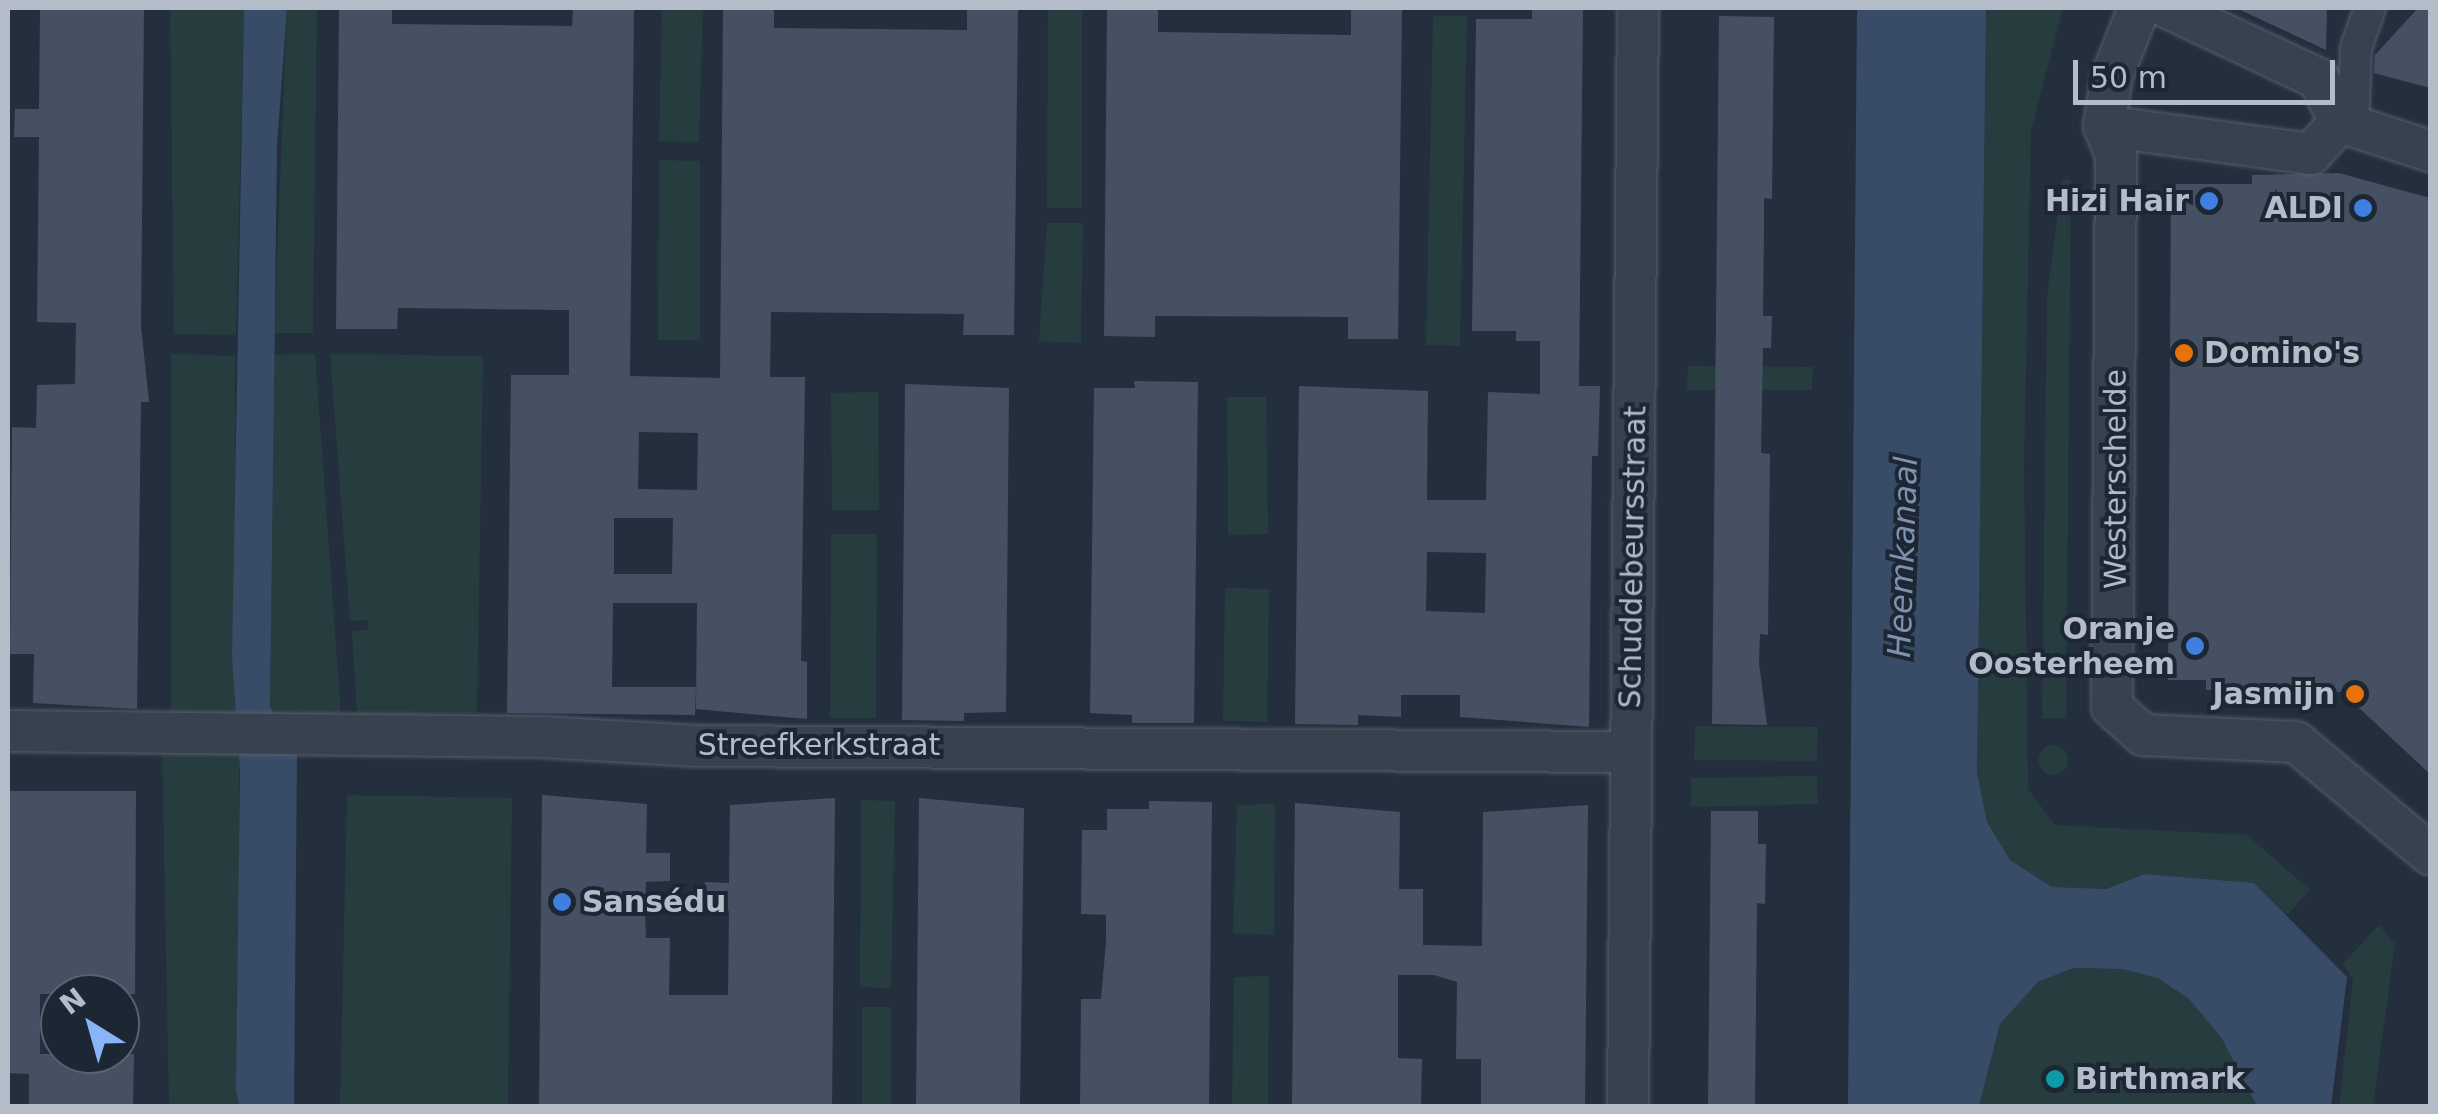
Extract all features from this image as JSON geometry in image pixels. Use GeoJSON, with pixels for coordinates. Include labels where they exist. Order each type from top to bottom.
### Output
{"type":"FeatureCollection","features":[{"type":"Feature","properties":{"kind":"street","name":"Schuddebeursstraat"},"geometry":{"type":"LineString","coordinates":[[1628,1106],[1638,8]]}},
{"type":"Feature","properties":{"kind":"street","name":"Westerschelde"},"geometry":{"type":"LineString","coordinates":[[2139,8],[2112,76],[2104,126],[2116,156],[2112,706],[2143,735],[2296,742],[2426,841]]}},
{"type":"Feature","properties":{"kind":"street"},"geometry":{"type":"LineString","coordinates":[[2168,8],[2319,79],[2346,125],[2430,151]]}},
{"type":"Feature","properties":{"kind":"street"},"geometry":{"type":"LineString","coordinates":[[2104,126],[2311,154],[2346,125],[2356,48],[2370,8]]}},
{"type":"Feature","properties":{"kind":"street","name":"Streefkerkstraat"},"geometry":{"type":"LineString","coordinates":[[8,731],[326,734],[696,746],[1631,752]]}},
{"type":"Feature","properties":{"kind":"green space"},"geometry":{"type":"Polygon","coordinates":[[[170,8],[244,8],[236,335],[174,334],[170,8]]]}},
{"type":"Feature","properties":{"kind":"green space"},"geometry":{"type":"Polygon","coordinates":[[[287,8],[317,8],[313,333],[274,333],[287,8]]]}},
{"type":"Feature","properties":{"kind":"green space"},"geometry":{"type":"Polygon","coordinates":[[[662,8],[703,8],[699,142],[659,141],[662,8]]]}},
{"type":"Feature","properties":{"kind":"green space"},"geometry":{"type":"Polygon","coordinates":[[[1048,8],[1082,8],[1082,208],[1047,208],[1048,8]]]}},
{"type":"Feature","properties":{"kind":"green space"},"geometry":{"type":"Polygon","coordinates":[[[1986,8],[2063,8],[2031,131],[2024,466],[2028,789],[2055,825],[2247,835],[2310,890],[2287,915],[2254,883],[2145,874],[2106,889],[2052,887],[2010,860],[1987,822],[1977,773],[1986,8]]]}},
{"type":"Feature","properties":{"kind":"green space"},"geometry":{"type":"Polygon","coordinates":[[[1433,16],[1467,16],[1460,346],[1426,345],[1433,16]]]}},
{"type":"Feature","properties":{"kind":"green space"},"geometry":{"type":"Polygon","coordinates":[[[659,160],[700,161],[700,340],[658,340],[659,160]]]}},
{"type":"Feature","properties":{"kind":"green space"},"geometry":{"type":"Polygon","coordinates":[[[2062,179],[2071,180],[2066,718],[2042,719],[2047,296],[2062,179]]]}},
{"type":"Feature","properties":{"kind":"green space"},"geometry":{"type":"Polygon","coordinates":[[[1047,223],[1083,223],[1081,343],[1039,341],[1047,223]]]}},
{"type":"Feature","properties":{"kind":"green space"},"geometry":{"type":"Polygon","coordinates":[[[171,354],[235,356],[236,715],[171,715],[171,354]]]}},
{"type":"Feature","properties":{"kind":"green space"},"geometry":{"type":"Polygon","coordinates":[[[315,354],[341,715],[277,718],[270,707],[274,355],[315,354]]]}},
{"type":"Feature","properties":{"kind":"green space"},"geometry":{"type":"Polygon","coordinates":[[[330,354],[483,356],[477,713],[357,715],[352,631],[367,630],[369,620],[350,621],[330,354]]]}},
{"type":"Feature","properties":{"kind":"green space"},"geometry":{"type":"Polygon","coordinates":[[[1688,366],[1813,367],[1812,390],[1687,390],[1688,366]]]}},
{"type":"Feature","properties":{"kind":"green space"},"geometry":{"type":"Polygon","coordinates":[[[878,392],[879,510],[832,510],[831,393],[878,392]]]}},
{"type":"Feature","properties":{"kind":"green space"},"geometry":{"type":"Polygon","coordinates":[[[1227,397],[1266,397],[1268,534],[1228,535],[1227,397]]]}},
{"type":"Feature","properties":{"kind":"green space"},"geometry":{"type":"Polygon","coordinates":[[[831,534],[877,534],[876,718],[830,718],[831,534]]]}},
{"type":"Feature","properties":{"kind":"green space"},"geometry":{"type":"Polygon","coordinates":[[[1225,588],[1269,589],[1267,722],[1223,721],[1225,588]]]}},
{"type":"Feature","properties":{"kind":"green space"},"geometry":{"type":"Polygon","coordinates":[[[1695,726],[1818,727],[1817,761],[1694,760],[1695,726]]]}},
{"type":"Feature","properties":{"kind":"green space"},"geometry":{"type":"Polygon","coordinates":[[[2053,745],[2064,749],[2068,760],[2064,771],[2053,775],[2042,771],[2038,760],[2042,749],[2053,745]]]}},
{"type":"Feature","properties":{"kind":"green space"},"geometry":{"type":"Polygon","coordinates":[[[162,749],[239,752],[239,1106],[169,1106],[162,749]]]}},
{"type":"Feature","properties":{"kind":"green space"},"geometry":{"type":"Polygon","coordinates":[[[1817,776],[1818,804],[1691,807],[1691,778],[1817,776]]]}},
{"type":"Feature","properties":{"kind":"green space"},"geometry":{"type":"Polygon","coordinates":[[[347,795],[512,798],[508,1106],[340,1106],[347,795]]]}},
{"type":"Feature","properties":{"kind":"green space"},"geometry":{"type":"Polygon","coordinates":[[[861,800],[895,801],[891,988],[860,987],[861,800]]]}},
{"type":"Feature","properties":{"kind":"green space"},"geometry":{"type":"Polygon","coordinates":[[[1275,804],[1274,935],[1233,933],[1237,805],[1275,804]]]}},
{"type":"Feature","properties":{"kind":"green space"},"geometry":{"type":"Polygon","coordinates":[[[2379,925],[2395,944],[2373,1106],[2339,1106],[2353,979],[2343,964],[2379,925]]]}},
{"type":"Feature","properties":{"kind":"green space"},"geometry":{"type":"Polygon","coordinates":[[[2073,968],[2122,969],[2159,978],[2189,999],[2221,1037],[2257,1106],[1979,1106],[2000,1024],[2038,982],[2073,968]]]}},
{"type":"Feature","properties":{"kind":"green space"},"geometry":{"type":"Polygon","coordinates":[[[1269,976],[1268,1106],[1232,1106],[1234,977],[1269,976]]]}},
{"type":"Feature","properties":{"kind":"green space"},"geometry":{"type":"Polygon","coordinates":[[[862,1007],[891,1007],[891,1106],[862,1106],[862,1007]]]}},
{"type":"Feature","properties":{"kind":"water"},"geometry":{"type":"Polygon","coordinates":[[[244,8],[287,8],[277,145],[270,707],[297,751],[294,1106],[239,1106],[236,1090],[240,772],[232,657],[244,8]]]}},
{"type":"Feature","properties":{"kind":"water","name":"Heemkanaal"},"geometry":{"type":"Polygon","coordinates":[[[1857,8],[1986,8],[1977,773],[1987,822],[2010,860],[2052,887],[2106,889],[2145,874],[2254,883],[2347,977],[2331,1106],[2257,1106],[2221,1037],[2189,999],[2158,978],[2122,969],[2073,968],[2038,982],[2000,1024],[1979,1106],[1848,1106],[1857,8]]]}},
{"type":"Feature","properties":{"kind":"building"},"geometry":{"type":"Polygon","coordinates":[[[40,8],[144,9],[141,326],[149,402],[141,402],[137,709],[33,703],[34,654],[10,654],[12,427],[36,428],[37,385],[75,384],[76,323],[37,322],[39,137],[14,137],[15,109],[39,109],[40,8]]]}},
{"type":"Feature","properties":{"kind":"building"},"geometry":{"type":"Polygon","coordinates":[[[339,8],[392,8],[392,24],[572,26],[573,8],[634,8],[630,376],[720,378],[723,8],[774,8],[774,28],[967,30],[967,8],[1018,8],[1014,335],[963,335],[964,314],[771,312],[770,377],[805,377],[801,661],[807,662],[807,719],[696,709],[697,603],[613,603],[612,687],[696,687],[695,715],[507,713],[511,375],[569,375],[569,310],[398,308],[397,329],[336,329],[339,8]],[[639,432],[638,489],[697,490],[698,433],[639,432]],[[614,518],[614,574],[672,574],[673,518],[614,518]]]}},
{"type":"Feature","properties":{"kind":"building"},"geometry":{"type":"Polygon","coordinates":[[[1107,8],[1158,8],[1158,32],[1351,35],[1351,8],[1402,9],[1398,339],[1348,339],[1348,317],[1155,316],[1155,337],[1104,336],[1107,8]]]}},
{"type":"Feature","properties":{"kind":"building"},"geometry":{"type":"Polygon","coordinates":[[[2236,8],[2327,8],[2326,50],[2236,8]]]}},
{"type":"Feature","properties":{"kind":"building"},"geometry":{"type":"Polygon","coordinates":[[[2418,8],[2430,8],[2430,88],[2374,73],[2375,55],[2418,8]]]}},
{"type":"Feature","properties":{"kind":"building"},"geometry":{"type":"Polygon","coordinates":[[[1532,10],[1583,10],[1579,386],[1600,386],[1598,456],[1592,456],[1589,727],[1460,717],[1460,695],[1401,695],[1401,717],[1358,715],[1358,725],[1295,724],[1299,386],[1428,391],[1427,500],[1486,500],[1488,392],[1540,394],[1540,341],[1516,341],[1516,331],[1472,331],[1476,19],[1532,19],[1532,10]],[[1427,552],[1426,611],[1485,613],[1486,553],[1427,552]]]}},
{"type":"Feature","properties":{"kind":"building"},"geometry":{"type":"Polygon","coordinates":[[[1719,16],[1774,17],[1772,199],[1764,198],[1763,316],[1772,316],[1771,348],[1763,348],[1761,453],[1770,454],[1768,635],[1760,634],[1759,663],[1767,725],[1712,724],[1719,16]]]}},
{"type":"Feature","properties":{"kind":"building"},"geometry":{"type":"Polygon","coordinates":[[[2339,173],[2430,198],[2430,774],[2342,692],[2206,690],[2206,680],[2168,680],[2171,184],[2252,184],[2252,175],[2339,173]]]}},
{"type":"Feature","properties":{"kind":"building"},"geometry":{"type":"Polygon","coordinates":[[[1134,381],[1198,382],[1194,723],[1132,723],[1132,715],[1090,713],[1094,388],[1135,388],[1134,381]]]}},
{"type":"Feature","properties":{"kind":"building"},"geometry":{"type":"Polygon","coordinates":[[[905,384],[1009,388],[1006,712],[964,713],[964,721],[902,720],[905,384]]]}},
{"type":"Feature","properties":{"kind":"building"},"geometry":{"type":"Polygon","coordinates":[[[8,791],[136,791],[135,974],[40,974],[40,1074],[134,1074],[133,1106],[29,1106],[29,1074],[8,1073],[8,791]]]}},
{"type":"Feature","properties":{"kind":"building"},"geometry":{"type":"Polygon","coordinates":[[[542,795],[647,804],[646,853],[670,853],[670,881],[646,882],[645,910],[646,938],[670,938],[669,995],[728,995],[729,911],[705,911],[705,882],[729,883],[730,805],[835,798],[832,1106],[539,1106],[542,795]]]}},
{"type":"Feature","properties":{"kind":"building"},"geometry":{"type":"Polygon","coordinates":[[[919,798],[1024,808],[1020,1106],[916,1106],[919,798]]]}},
{"type":"Feature","properties":{"kind":"building"},"geometry":{"type":"Polygon","coordinates":[[[1149,801],[1212,802],[1209,1106],[1080,1106],[1081,999],[1101,999],[1106,942],[1106,915],[1081,914],[1082,830],[1107,830],[1107,809],[1149,809],[1149,801]]]}},
{"type":"Feature","properties":{"kind":"building"},"geometry":{"type":"Polygon","coordinates":[[[1295,803],[1400,812],[1399,889],[1423,889],[1423,945],[1482,946],[1483,812],[1588,805],[1585,1106],[1481,1106],[1481,1059],[1456,1059],[1457,982],[1434,975],[1398,975],[1398,1058],[1422,1059],[1421,1106],[1292,1106],[1295,803]]]}},
{"type":"Feature","properties":{"kind":"building"},"geometry":{"type":"Polygon","coordinates":[[[1711,811],[1758,811],[1758,844],[1766,844],[1765,904],[1757,903],[1755,1106],[1708,1106],[1711,811]]]}},
{"type":"Feature","properties":{"kind":"place","name":"Hizi Hair"},"geometry":{"type":"Point","coordinates":[2209,201]}},
{"type":"Feature","properties":{"kind":"place","name":"ALDI"},"geometry":{"type":"Point","coordinates":[2363,208]}},
{"type":"Feature","properties":{"kind":"place","name":"Domino's"},"geometry":{"type":"Point","coordinates":[2184,353]}},
{"type":"Feature","properties":{"kind":"place","name":"Oranje Oosterheem"},"geometry":{"type":"Point","coordinates":[2195,646]}},
{"type":"Feature","properties":{"kind":"place","name":"Jasmijn"},"geometry":{"type":"Point","coordinates":[2355,694]}},
{"type":"Feature","properties":{"kind":"place","name":"Sansédu"},"geometry":{"type":"Point","coordinates":[562,902]}},
{"type":"Feature","properties":{"kind":"place","name":"Birthmark"},"geometry":{"type":"Point","coordinates":[2055,1079]}}]}
